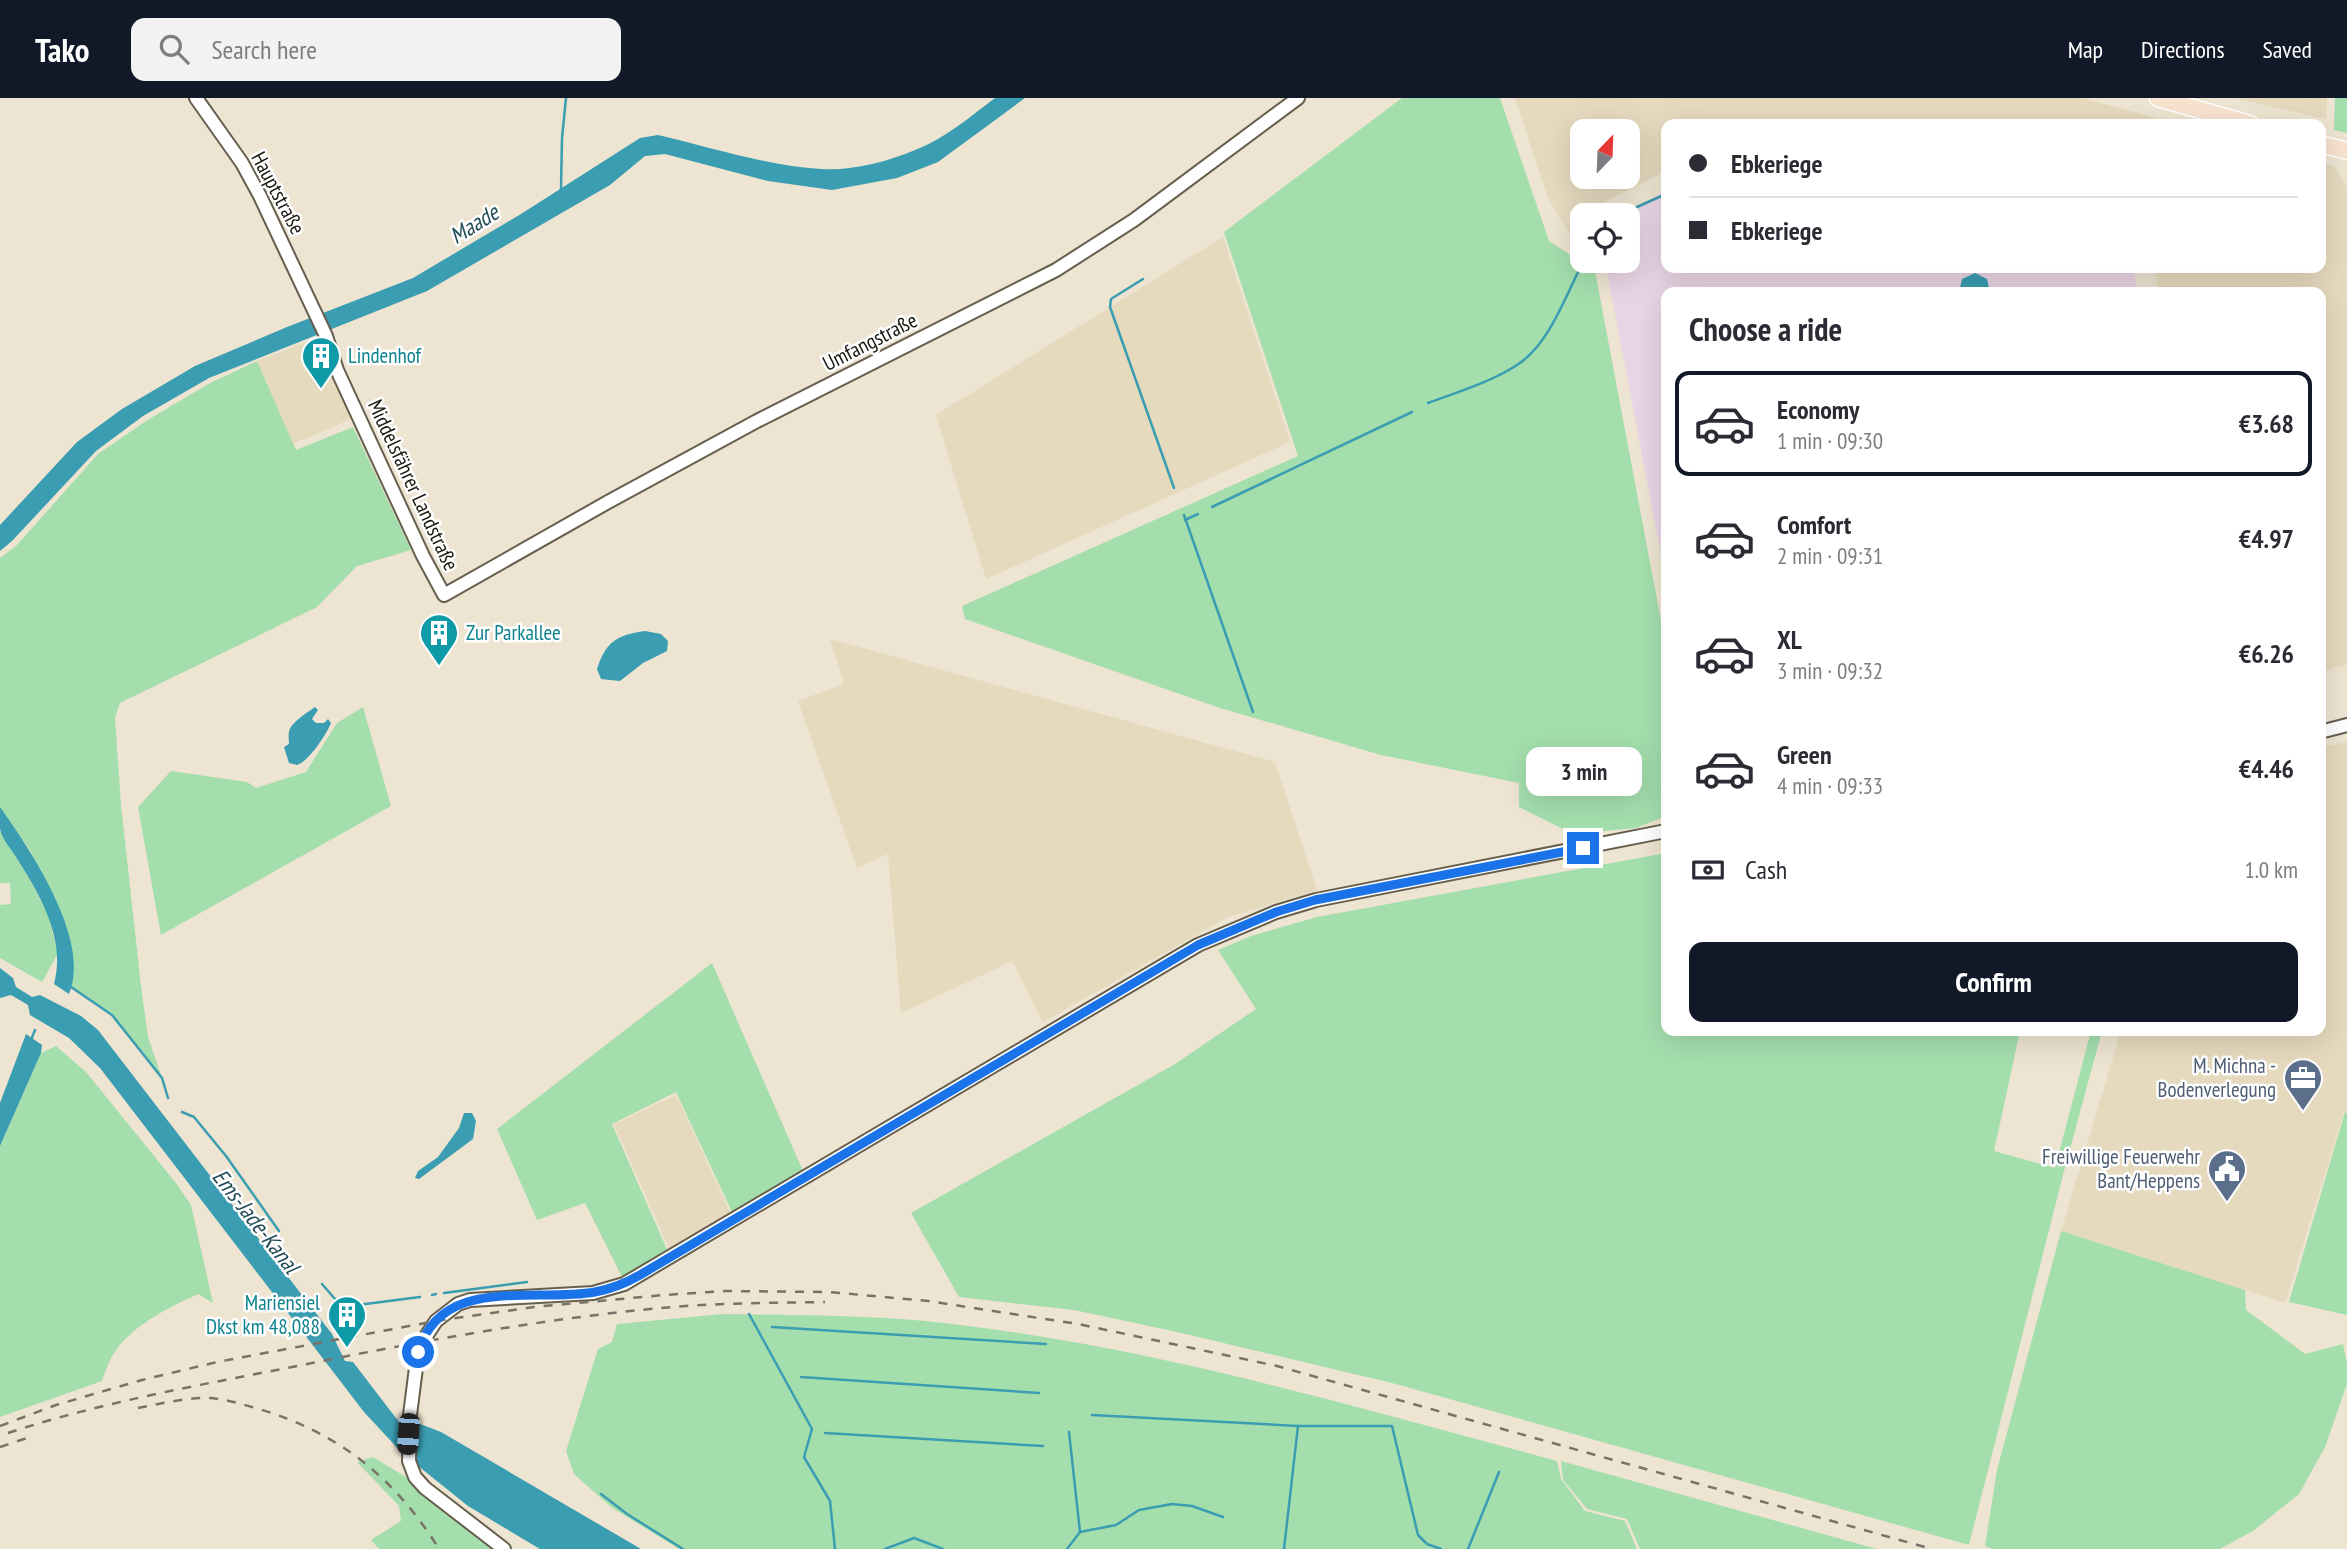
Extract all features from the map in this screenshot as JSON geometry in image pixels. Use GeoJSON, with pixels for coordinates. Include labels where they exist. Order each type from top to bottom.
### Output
{"type":"FeatureCollection","features":[{"type":"Feature","properties":{"kind":"main road"},"geometry":{"type":"LineString","coordinates":[[2158,98],[2232,119]]}},
{"type":"Feature","properties":{"kind":"main road"},"geometry":{"type":"LineString","coordinates":[[2333,148],[2347,163]]}},
{"type":"Feature","properties":{"kind":"street","name":"Hauptstraße"},"geometry":{"type":"LineString","coordinates":[[196,98],[242,163],[313,310]]}},
{"type":"Feature","properties":{"kind":"street","name":"Umfangstraße"},"geometry":{"type":"LineString","coordinates":[[444,595],[757,421],[1056,270],[1134,220],[1298,98]]}},
{"type":"Feature","properties":{"kind":"street","name":"Middelsfährer Landstraße"},"geometry":{"type":"LineString","coordinates":[[313,310],[326,336],[337,370],[423,556],[444,595]]}},
{"type":"Feature","properties":{"kind":"street"},"geometry":{"type":"LineString","coordinates":[[2326,730],[2347,725]]}},
{"type":"Feature","properties":{"kind":"street"},"geometry":{"type":"LineString","coordinates":[[504,1549],[425,1488],[411,1468],[407,1453],[421,1343],[436,1321],[458,1304],[494,1297],[593,1293],[632,1280],[1198,945],[1276,912],[1315,900],[1661,832]]}},
{"type":"Feature","properties":{"kind":"shaded area"},"geometry":{"type":"Polygon","coordinates":[[[1515,98],[2082,98],[2160,119],[1661,119],[1661,174],[1640,184],[1640,119],[1570,119],[1570,189],[1630,189],[1603,203],[1570,203],[1570,232],[1548,198],[1515,98]]]}},
{"type":"Feature","properties":{"kind":"shaded area"},"geometry":{"type":"Polygon","coordinates":[[[2234,98],[2327,98],[2326,119],[2234,98]]]}},
{"type":"Feature","properties":{"kind":"shaded area"},"geometry":{"type":"Polygon","coordinates":[[[2326,164],[2334,166],[2347,187],[2347,664],[2326,670],[2326,287],[2157,287],[2156,273],[2326,273],[2326,164]]]}},
{"type":"Feature","properties":{"kind":"shaded area"},"geometry":{"type":"Polygon","coordinates":[[[1661,194],[1661,273],[2135,273],[2136,287],[1661,287],[1661,555],[1607,273],[1640,273],[1640,205],[1661,194]]]}},
{"type":"Feature","properties":{"kind":"shaded area"},"geometry":{"type":"Polygon","coordinates":[[[1223,237],[1290,442],[986,579],[936,415],[1223,237]]]}},
{"type":"Feature","properties":{"kind":"shaded area"},"geometry":{"type":"Polygon","coordinates":[[[317,338],[351,419],[293,444],[257,361],[317,338]]]}},
{"type":"Feature","properties":{"kind":"shaded area"},"geometry":{"type":"Polygon","coordinates":[[[830,639],[1275,762],[1317,890],[1228,917],[1043,1022],[1012,961],[901,1013],[888,854],[857,868],[798,701],[844,684],[830,639]]]}},
{"type":"Feature","properties":{"kind":"shaded area"},"geometry":{"type":"Polygon","coordinates":[[[2347,742],[2347,1112],[2344,1112],[2285,1303],[2061,1231],[2120,1036],[2326,1036],[2326,746],[2347,742]]]}},
{"type":"Feature","properties":{"kind":"shaded area"},"geometry":{"type":"Polygon","coordinates":[[[676,1095],[731,1214],[670,1251],[614,1124],[676,1095]]]}},
{"type":"Feature","properties":{"kind":"green space"},"geometry":{"type":"Polygon","coordinates":[[[1402,98],[1500,98],[1549,241],[1570,255],[1570,273],[1595,273],[1661,621],[1661,818],[1636,828],[1573,834],[1519,807],[1519,783],[1381,755],[1220,708],[965,619],[962,606],[1298,456],[1224,232],[1402,98]]]}},
{"type":"Feature","properties":{"kind":"green space"},"geometry":{"type":"Polygon","coordinates":[[[2335,98],[2347,98],[2347,133],[2334,130],[2335,98]]]}},
{"type":"Feature","properties":{"kind":"green space"},"geometry":{"type":"Polygon","coordinates":[[[257,361],[296,450],[353,427],[411,550],[357,566],[317,607],[120,703],[115,718],[121,805],[141,986],[148,1037],[162,1078],[112,1015],[71,987],[73,958],[31,852],[0,807],[0,558],[17,545],[98,454],[146,421],[210,383],[257,361]]]}},
{"type":"Feature","properties":{"kind":"green space"},"geometry":{"type":"Polygon","coordinates":[[[363,707],[391,806],[161,935],[138,807],[171,771],[247,782],[256,788],[306,772],[337,723],[363,707]]]}},
{"type":"Feature","properties":{"kind":"green space"},"geometry":{"type":"Polygon","coordinates":[[[0,831],[48,915],[58,953],[42,982],[0,958],[0,905],[11,904],[10,883],[0,883],[0,831]]]}},
{"type":"Feature","properties":{"kind":"green space"},"geometry":{"type":"Polygon","coordinates":[[[1661,854],[1661,1036],[2019,1036],[1994,1151],[2055,1168],[2090,1036],[2101,1036],[1969,1545],[1396,1384],[1074,1310],[959,1297],[911,1213],[1175,1064],[1256,1009],[1218,950],[1251,936],[1317,917],[1661,854]]]}},
{"type":"Feature","properties":{"kind":"green space"},"geometry":{"type":"Polygon","coordinates":[[[712,963],[803,1171],[733,1214],[676,1092],[612,1124],[668,1252],[622,1277],[585,1203],[537,1220],[497,1129],[712,963]]]}},
{"type":"Feature","properties":{"kind":"green space"},"geometry":{"type":"Polygon","coordinates":[[[56,1046],[86,1072],[191,1205],[213,1303],[198,1294],[145,1322],[119,1346],[102,1381],[0,1417],[0,1146],[41,1053],[56,1046]]]}},
{"type":"Feature","properties":{"kind":"green space"},"geometry":{"type":"Polygon","coordinates":[[[2345,1112],[2347,1113],[2347,1315],[2289,1302],[2345,1112]]]}},
{"type":"Feature","properties":{"kind":"green space"},"geometry":{"type":"Polygon","coordinates":[[[2061,1231],[2245,1290],[2246,1310],[2305,1354],[2343,1344],[2347,1384],[2325,1447],[2299,1494],[2253,1531],[2220,1549],[1993,1549],[1985,1546],[1997,1470],[2061,1231]]]}},
{"type":"Feature","properties":{"kind":"green space"},"geometry":{"type":"Polygon","coordinates":[[[723,1314],[900,1319],[1005,1331],[1165,1360],[1322,1398],[1557,1461],[1561,1479],[1585,1511],[1625,1521],[1637,1549],[679,1549],[611,1507],[574,1474],[566,1451],[598,1349],[612,1342],[617,1324],[723,1314]]]}},
{"type":"Feature","properties":{"kind":"green space"},"geometry":{"type":"Polygon","coordinates":[[[373,1457],[414,1482],[499,1549],[379,1549],[371,1540],[401,1521],[399,1506],[357,1462],[373,1457]]]}},
{"type":"Feature","properties":{"kind":"green space"},"geometry":{"type":"Polygon","coordinates":[[[1561,1461],[1877,1549],[1640,1549],[1627,1519],[1587,1509],[1563,1480],[1561,1461]]]}},
{"type":"Feature","properties":{"kind":"water"},"geometry":{"type":"Polygon","coordinates":[[[995,98],[1025,98],[938,162],[897,178],[832,190],[768,181],[665,154],[645,156],[610,185],[427,291],[209,378],[143,416],[96,451],[0,551],[0,525],[77,442],[122,409],[195,366],[413,278],[521,214],[640,138],[658,135],[780,164],[844,169],[881,162],[926,145],[995,98]]]}},
{"type":"Feature","properties":{"kind":"water"},"geometry":{"type":"Polygon","coordinates":[[[1975,273],[1987,279],[1989,287],[1960,287],[1962,279],[1975,273]]]}},
{"type":"Feature","properties":{"kind":"water"},"geometry":{"type":"Polygon","coordinates":[[[645,631],[661,634],[668,641],[667,651],[643,663],[620,681],[601,679],[597,669],[608,646],[619,638],[645,631]]]}},
{"type":"Feature","properties":{"kind":"water"},"geometry":{"type":"Polygon","coordinates":[[[315,707],[318,710],[312,719],[316,723],[324,723],[328,719],[331,723],[321,741],[302,763],[289,763],[284,747],[289,744],[290,729],[315,707]]]}},
{"type":"Feature","properties":{"kind":"water"},"geometry":{"type":"Polygon","coordinates":[[[0,807],[27,846],[65,923],[72,948],[74,972],[69,994],[54,984],[57,952],[50,921],[36,890],[1,833],[0,807]]]}},
{"type":"Feature","properties":{"kind":"water"},"geometry":{"type":"Polygon","coordinates":[[[0,968],[13,978],[16,987],[32,997],[40,995],[81,1016],[98,1030],[332,1334],[345,1361],[353,1362],[399,1422],[415,1422],[441,1432],[641,1549],[540,1549],[468,1506],[402,1453],[364,1412],[100,1068],[69,1038],[30,1015],[28,1005],[11,995],[0,998],[0,968]]]}},
{"type":"Feature","properties":{"kind":"water"},"geometry":{"type":"Polygon","coordinates":[[[26,1034],[42,1045],[41,1053],[0,1146],[0,1103],[26,1034]]]}},
{"type":"Feature","properties":{"kind":"water"},"geometry":{"type":"Polygon","coordinates":[[[464,1113],[472,1113],[476,1121],[473,1139],[419,1179],[415,1178],[418,1171],[438,1157],[459,1128],[464,1113]]]}},
{"type":"Feature","properties":{"kind":"waterway"},"geometry":{"type":"LineString","coordinates":[[561,189],[566,98]]}},
{"type":"Feature","properties":{"kind":"waterway"},"geometry":{"type":"LineString","coordinates":[[1640,206],[1661,196]]}},
{"type":"Feature","properties":{"kind":"waterway"},"geometry":{"type":"LineString","coordinates":[[1428,403],[1496,377],[1528,356],[1556,318],[1578,273]]}},
{"type":"Feature","properties":{"kind":"waterway"},"geometry":{"type":"LineString","coordinates":[[1143,279],[1111,299],[1110,307],[1174,488]]}},
{"type":"Feature","properties":{"kind":"waterway"},"geometry":{"type":"LineString","coordinates":[[1212,507],[1412,412]]}},
{"type":"Feature","properties":{"kind":"waterway"},"geometry":{"type":"LineString","coordinates":[[1185,520],[1198,514]]}},
{"type":"Feature","properties":{"kind":"waterway"},"geometry":{"type":"LineString","coordinates":[[1184,515],[1253,712]]}},
{"type":"Feature","properties":{"kind":"waterway"},"geometry":{"type":"LineString","coordinates":[[71,987],[112,1015],[162,1078],[168,1098]]}},
{"type":"Feature","properties":{"kind":"waterway"},"geometry":{"type":"LineString","coordinates":[[31,1040],[35,1030]]}},
{"type":"Feature","properties":{"kind":"waterway","name":"Ems-Jade-Kanal"},"geometry":{"type":"LineString","coordinates":[[182,1112],[194,1117],[226,1156],[279,1231]]}},
{"type":"Feature","properties":{"kind":"waterway"},"geometry":{"type":"LineString","coordinates":[[444,1293],[527,1282]]}},
{"type":"Feature","properties":{"kind":"waterway"},"geometry":{"type":"LineString","coordinates":[[322,1284],[342,1307],[420,1297]]}},
{"type":"Feature","properties":{"kind":"waterway"},"geometry":{"type":"LineString","coordinates":[[432,1295],[436,1294]]}},
{"type":"Feature","properties":{"kind":"waterway"},"geometry":{"type":"LineString","coordinates":[[749,1314],[812,1429],[804,1457],[830,1501],[835,1549]]}},
{"type":"Feature","properties":{"kind":"waterway"},"geometry":{"type":"LineString","coordinates":[[772,1327],[1046,1344]]}},
{"type":"Feature","properties":{"kind":"waterway"},"geometry":{"type":"LineString","coordinates":[[801,1377],[1039,1393]]}},
{"type":"Feature","properties":{"kind":"waterway"},"geometry":{"type":"LineString","coordinates":[[1092,1415],[1298,1426],[1392,1426],[1418,1535],[1427,1544],[1441,1549]]}},
{"type":"Feature","properties":{"kind":"waterway"},"geometry":{"type":"LineString","coordinates":[[1284,1549],[1298,1426]]}},
{"type":"Feature","properties":{"kind":"waterway"},"geometry":{"type":"LineString","coordinates":[[1067,1549],[1080,1532],[1069,1432]]}},
{"type":"Feature","properties":{"kind":"waterway"},"geometry":{"type":"LineString","coordinates":[[825,1433],[1043,1446]]}},
{"type":"Feature","properties":{"kind":"waterway"},"geometry":{"type":"LineString","coordinates":[[1468,1549],[1499,1472]]}},
{"type":"Feature","properties":{"kind":"waterway"},"geometry":{"type":"LineString","coordinates":[[601,1494],[627,1514],[683,1549]]}},
{"type":"Feature","properties":{"kind":"waterway"},"geometry":{"type":"LineString","coordinates":[[1080,1532],[1116,1525],[1139,1510],[1172,1504],[1192,1506],[1223,1517]]}},
{"type":"Feature","properties":{"kind":"waterway"},"geometry":{"type":"LineString","coordinates":[[885,1549],[914,1538],[943,1549]]}},
{"type":"Feature","properties":{"kind":"railway"},"geometry":{"type":"LineString","coordinates":[[0,1426],[56,1405],[142,1380],[217,1362],[436,1321],[534,1307],[664,1295],[725,1291],[829,1292],[928,1301],[1078,1324],[1277,1366],[1932,1549]]}},
{"type":"Feature","properties":{"kind":"railway"},"geometry":{"type":"LineString","coordinates":[[8,1433],[112,1404],[468,1334],[672,1307],[825,1302]]}},
{"type":"Feature","properties":{"kind":"railway"},"geometry":{"type":"LineString","coordinates":[[138,1408],[185,1399],[216,1399],[259,1409],[315,1431],[340,1445],[384,1480],[404,1501],[439,1549]]}},
{"type":"Feature","properties":{"kind":"railway"},"geometry":{"type":"LineString","coordinates":[[0,1447],[27,1438]]}},
{"type":"Feature","properties":{"kind":"place","name":"Lindenhof"},"geometry":{"type":"Point","coordinates":[321,390]}},
{"type":"Feature","properties":{"kind":"place","name":"Zur Parkallee"},"geometry":{"type":"Point","coordinates":[439,667]}},
{"type":"Feature","properties":{"kind":"place","name":"M. Michna - Bodenverlegung"},"geometry":{"type":"Point","coordinates":[2303,1112]}},
{"type":"Feature","properties":{"kind":"place","name":"Freiwillige Feuerwehr Bant/Heppens"},"geometry":{"type":"Point","coordinates":[2227,1203]}},
{"type":"Feature","properties":{"kind":"place","name":"Mariensiel Dkst km 48,088"},"geometry":{"type":"Point","coordinates":[347,1349]}},
{"type":"Feature","properties":{"kind":"route"},"geometry":{"type":"LineString","coordinates":[[418,1352],[436,1321],[458,1304],[470,1300],[593,1293],[624,1284],[1198,945],[1231,929],[1315,900],[1583,848]]}},
{"type":"Feature","properties":{"kind":"water label","name":"Maade"},"geometry":{"type":"Point","coordinates":[474,224]}}]}
